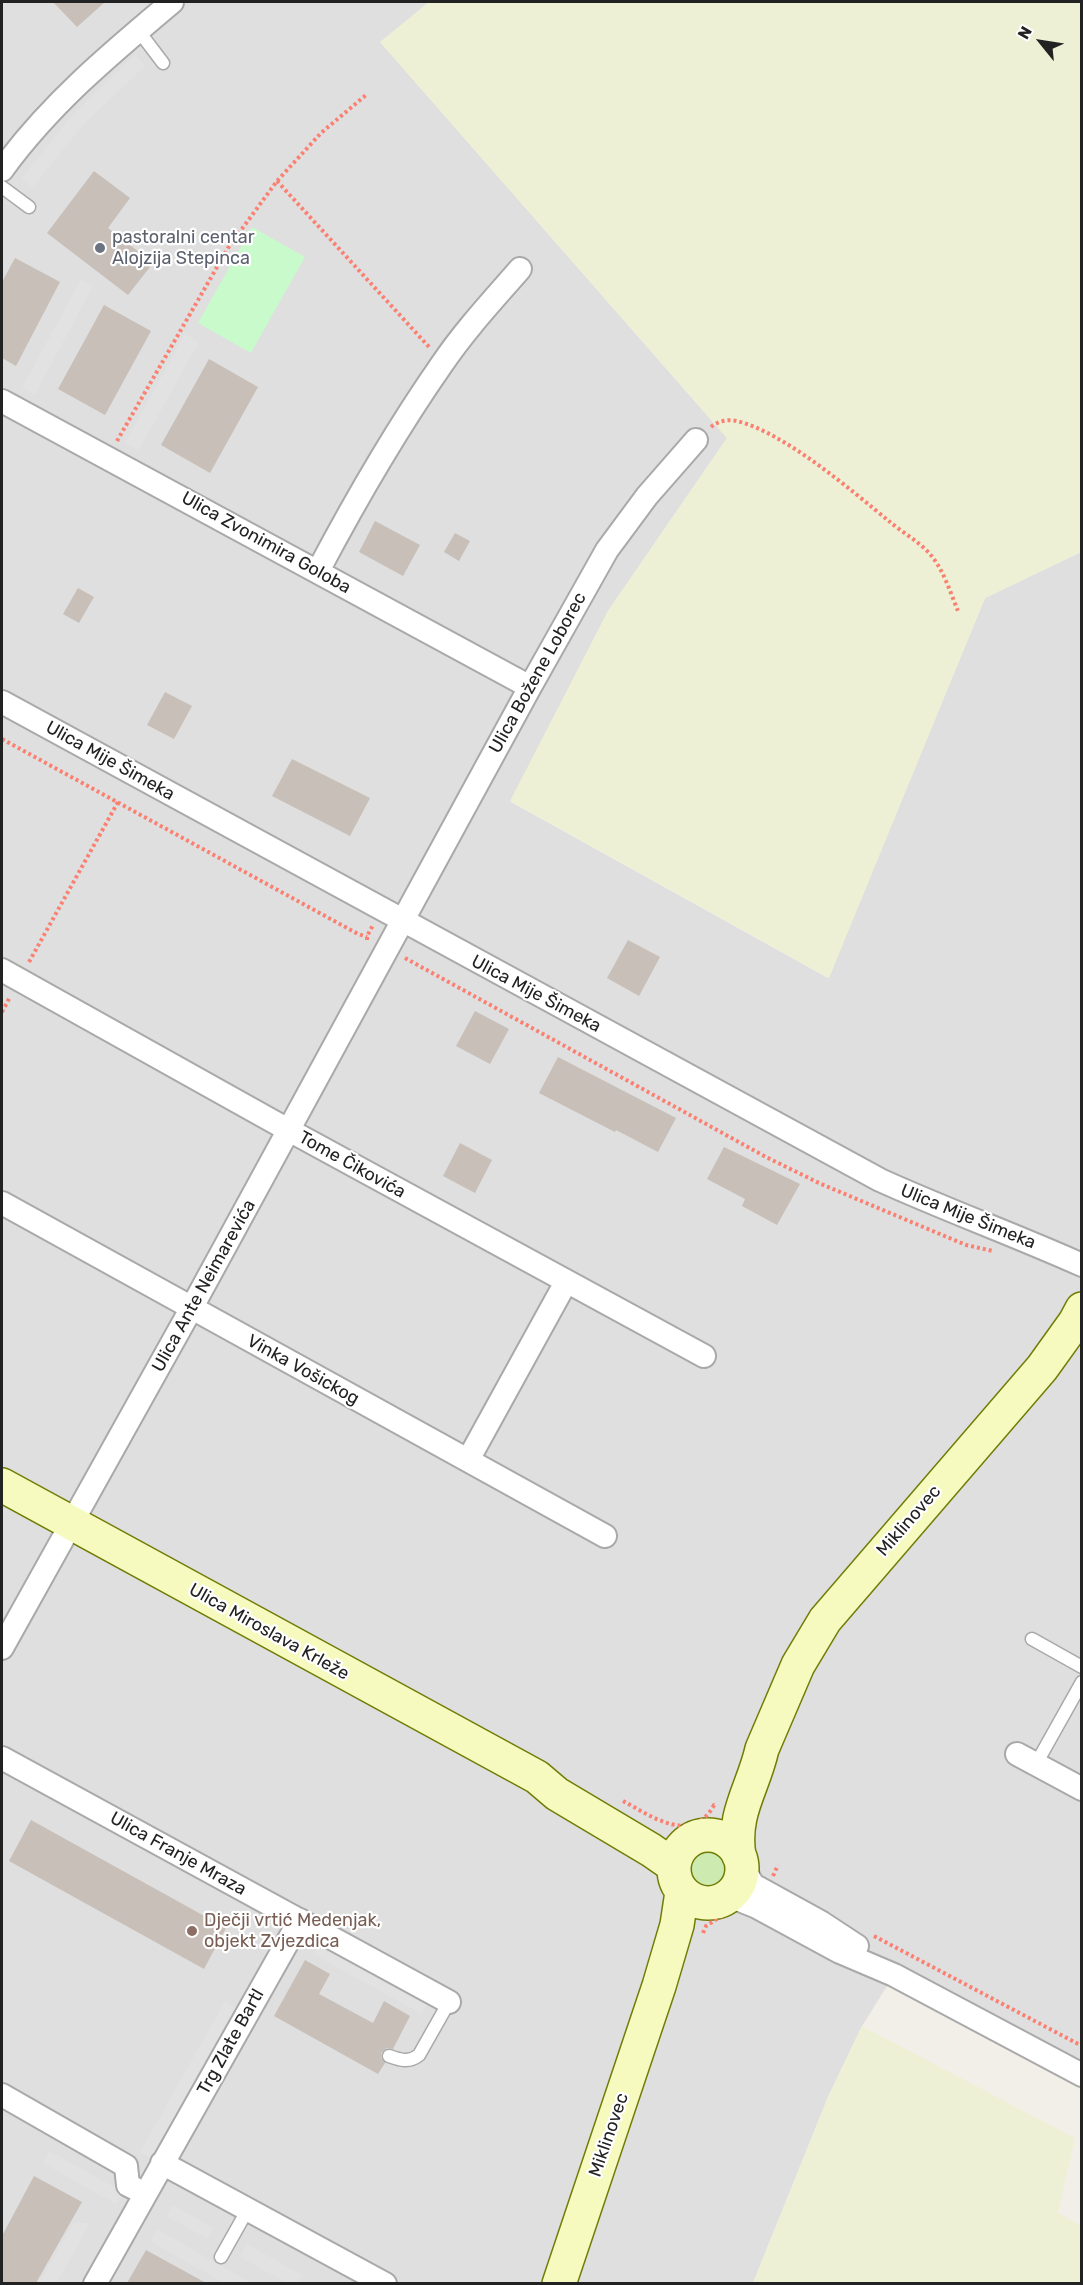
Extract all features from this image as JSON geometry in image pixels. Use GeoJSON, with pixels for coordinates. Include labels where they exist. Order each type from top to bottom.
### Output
{"type":"FeatureCollection","features":[{"type":"Feature","properties":{"kind":"main road","name":"Miklinovec"},"geometry":{"type":"LineString","coordinates":[[749,1866],[736,1838],[739,1817],[758,1767],[762,1749],[798,1665],[825,1620],[1042,1368],[1075,1322],[1082,1308]]}},
{"type":"Feature","properties":{"kind":"main road","name":"Ulica Miroslava Krleže"},"geometry":{"type":"LineString","coordinates":[[2,1485],[537,1778],[557,1794],[651,1850],[698,1890]]}},
{"type":"Feature","properties":{"kind":"main road","name":"Miklinovec"},"geometry":{"type":"LineString","coordinates":[[700,1836],[725,1810],[748,1768],[762,1749]]}},
{"type":"Feature","properties":{"kind":"main road","name":"Ulica Miroslava Krleže"},"geometry":{"type":"LineString","coordinates":[[537,1778],[563,1784],[663,1835],[676,1839],[700,1836]]}},
{"type":"Feature","properties":{"kind":"main road"},"geometry":{"type":"LineString","coordinates":[[700,1836],[716,1836],[727,1841],[749,1866],[741,1876],[737,1887],[698,1890],[680,1849],[700,1836]]}},
{"type":"Feature","properties":{"kind":"main road","name":"Miklinovec"},"geometry":{"type":"LineString","coordinates":[[559,2283],[659,1986],[677,1925],[698,1890]]}},
{"type":"Feature","properties":{"kind":"street"},"geometry":{"type":"LineString","coordinates":[[2,170],[55,106],[172,2]]}},
{"type":"Feature","properties":{"kind":"street"},"geometry":{"type":"LineString","coordinates":[[318,572],[381,457],[442,364],[520,269]]}},
{"type":"Feature","properties":{"kind":"street","name":"Ulica Zvonimira Goloba"},"geometry":{"type":"LineString","coordinates":[[2,401],[530,687]]}},
{"type":"Feature","properties":{"kind":"street","name":"Ulica Božene Loborec"},"geometry":{"type":"LineString","coordinates":[[403,922],[607,550],[647,496],[696,440]]}},
{"type":"Feature","properties":{"kind":"street","name":"Ulica Mije Šimeka"},"geometry":{"type":"LineString","coordinates":[[2,702],[880,1180],[930,1203],[1026,1240],[1082,1265]]}},
{"type":"Feature","properties":{"kind":"street","name":"Ulica Ante Neimarevića"},"geometry":{"type":"LineString","coordinates":[[2,1648],[403,922]]}},
{"type":"Feature","properties":{"kind":"street","name":"Tome Čikovića"},"geometry":{"type":"LineString","coordinates":[[10,975],[704,1356]]}},
{"type":"Feature","properties":{"kind":"street","name":"Vinka Vošickog"},"geometry":{"type":"LineString","coordinates":[[2,1203],[605,1536]]}},
{"type":"Feature","properties":{"kind":"street"},"geometry":{"type":"LineString","coordinates":[[468,1460],[566,1282]]}},
{"type":"Feature","properties":{"kind":"street","name":"Ulica Franje Mraza"},"geometry":{"type":"LineString","coordinates":[[2,1758],[449,2002]]}},
{"type":"Feature","properties":{"kind":"street"},"geometry":{"type":"LineString","coordinates":[[1027,1759],[1082,1789]]}},
{"type":"Feature","properties":{"kind":"street","name":"Ulica Miroslava Krleže"},"geometry":{"type":"LineString","coordinates":[[749,1866],[753,1885],[822,1923],[894,1975]]}},
{"type":"Feature","properties":{"kind":"street","name":"Ulica Miroslava Krleže"},"geometry":{"type":"LineString","coordinates":[[698,1890],[757,1907],[840,1952],[894,1975],[1082,2075]]}},
{"type":"Feature","properties":{"kind":"street","name":"Trg Zlate Bartl"},"geometry":{"type":"LineString","coordinates":[[95,2283],[300,1920]]}},
{"type":"Feature","properties":{"kind":"street"},"geometry":{"type":"LineString","coordinates":[[2,2095],[126,2166],[128,2185],[134,2188]]}},
{"type":"Feature","properties":{"kind":"street"},"geometry":{"type":"LineString","coordinates":[[162,2163],[385,2283]]}},
{"type":"Feature","properties":{"kind":"lane"},"geometry":{"type":"LineString","coordinates":[[138,30],[163,63]]}},
{"type":"Feature","properties":{"kind":"lane"},"geometry":{"type":"LineString","coordinates":[[2,187],[28,207]]}},
{"type":"Feature","properties":{"kind":"lane"},"geometry":{"type":"LineString","coordinates":[[1032,1640],[1082,1667]]}},
{"type":"Feature","properties":{"kind":"lane"},"geometry":{"type":"LineString","coordinates":[[1027,1759],[1082,1682]]}},
{"type":"Feature","properties":{"kind":"lane"},"geometry":{"type":"LineString","coordinates":[[389,2056],[406,2061],[413,2060],[419,2055],[449,2002]]}},
{"type":"Feature","properties":{"kind":"lane"},"geometry":{"type":"LineString","coordinates":[[221,2257],[248,2209]]}},
{"type":"Feature","properties":{"kind":"path"},"geometry":{"type":"LineString","coordinates":[[110,459],[116,443],[228,248],[277,181],[321,133],[366,95]]}},
{"type":"Feature","properties":{"kind":"path"},"geometry":{"type":"LineString","coordinates":[[277,181],[442,364]]}},
{"type":"Feature","properties":{"kind":"path"},"geometry":{"type":"LineString","coordinates":[[696,440],[718,422],[735,421],[761,430],[792,448],[855,493],[930,554],[958,610]]}},
{"type":"Feature","properties":{"kind":"path"},"geometry":{"type":"LineString","coordinates":[[2,739],[358,934],[367,936],[766,1157],[821,1184],[966,1245],[996,1252]]}},
{"type":"Feature","properties":{"kind":"path"},"geometry":{"type":"LineString","coordinates":[[10,975],[118,802]]}},
{"type":"Feature","properties":{"kind":"path"},"geometry":{"type":"LineString","coordinates":[[749,1866],[771,1881]]}},
{"type":"Feature","properties":{"kind":"path"},"geometry":{"type":"LineString","coordinates":[[872,1934],[1082,2046]]}},
{"type":"Feature","properties":{"kind":"shaded area"},"geometry":{"type":"Polygon","coordinates":[[[2,2],[429,2],[381,43],[727,438],[608,611],[511,802],[828,978],[985,598],[1081,552],[1081,2075],[894,1975],[862,2026],[828,2097],[753,2283],[2,2284],[2,2]]]}},
{"type":"Feature","properties":{"kind":"shaded area"},"geometry":{"type":"Polygon","coordinates":[[[135,55],[145,66],[86,122],[32,188],[21,179],[74,113],[135,55]]]}},
{"type":"Feature","properties":{"kind":"shaded area"},"geometry":{"type":"Polygon","coordinates":[[[81,279],[93,286],[35,395],[22,388],[81,279]]]}},
{"type":"Feature","properties":{"kind":"shaded area"},"geometry":{"type":"Polygon","coordinates":[[[185,334],[199,342],[139,450],[125,443],[185,334]]]}},
{"type":"Feature","properties":{"kind":"shaded area"},"geometry":{"type":"Polygon","coordinates":[[[321,1940],[429,2000],[422,2014],[313,1954],[321,1940]]]}},
{"type":"Feature","properties":{"kind":"shaded area"},"geometry":{"type":"Polygon","coordinates":[[[225,2001],[238,2009],[153,2160],[140,2152],[225,2001]]]}},
{"type":"Feature","properties":{"kind":"shaded area"},"geometry":{"type":"Polygon","coordinates":[[[49,2151],[123,2192],[116,2204],[43,2163],[49,2151]]]}},
{"type":"Feature","properties":{"kind":"shaded area"},"geometry":{"type":"Polygon","coordinates":[[[172,2205],[214,2228],[208,2239],[166,2216],[172,2205]]]}},
{"type":"Feature","properties":{"kind":"shaded area"},"geometry":{"type":"Polygon","coordinates":[[[73,2223],[90,2223],[57,2283],[39,2283],[73,2223]]]}},
{"type":"Feature","properties":{"kind":"shaded area"},"geometry":{"type":"Polygon","coordinates":[[[157,2229],[251,2283],[224,2283],[150,2241],[157,2229]]]}},
{"type":"Feature","properties":{"kind":"shaded area"},"geometry":{"type":"Polygon","coordinates":[[[247,2244],[302,2275],[298,2283],[287,2283],[240,2257],[247,2244]]]}},
{"type":"Feature","properties":{"kind":"green space"},"geometry":{"type":"Polygon","coordinates":[[[429,2],[1081,2],[1081,552],[985,598],[829,978],[510,801],[608,611],[727,438],[380,42],[429,2]]]}},
{"type":"Feature","properties":{"kind":"green space"},"geometry":{"type":"Polygon","coordinates":[[[252,227],[305,257],[251,353],[198,323],[252,227]]]}},
{"type":"Feature","properties":{"kind":"green space"},"geometry":{"type":"Polygon","coordinates":[[[707,1849],[714,1850],[720,1855],[725,1861],[725,1875],[720,1881],[714,1886],[707,1887],[700,1886],[694,1881],[689,1875],[688,1868],[689,1861],[694,1855],[700,1850],[707,1849]]]}},
{"type":"Feature","properties":{"kind":"green space"},"geometry":{"type":"Polygon","coordinates":[[[862,2026],[1075,2138],[1058,2213],[1081,2226],[1081,2283],[753,2283],[828,2097],[862,2026]]]}},
{"type":"Feature","properties":{"kind":"building"},"geometry":{"type":"Polygon","coordinates":[[[53,2],[105,2],[77,27],[53,2]]]}},
{"type":"Feature","properties":{"kind":"building","name":"pastoralni centar Alojzija Stepinca"},"geometry":{"type":"Polygon","coordinates":[[[94,171],[130,198],[108,228],[153,263],[128,295],[47,233],[94,171]]]}},
{"type":"Feature","properties":{"kind":"building"},"geometry":{"type":"Polygon","coordinates":[[[15,258],[60,282],[16,366],[2,358],[2,282],[15,258]]]}},
{"type":"Feature","properties":{"kind":"building"},"geometry":{"type":"Polygon","coordinates":[[[104,305],[151,331],[105,415],[58,389],[104,305]]]}},
{"type":"Feature","properties":{"kind":"building"},"geometry":{"type":"Polygon","coordinates":[[[209,359],[258,387],[210,473],[161,445],[209,359]]]}},
{"type":"Feature","properties":{"kind":"building"},"geometry":{"type":"Polygon","coordinates":[[[375,521],[420,545],[403,576],[359,552],[375,521]]]}},
{"type":"Feature","properties":{"kind":"building"},"geometry":{"type":"Polygon","coordinates":[[[455,533],[470,541],[459,561],[444,552],[455,533]]]}},
{"type":"Feature","properties":{"kind":"building"},"geometry":{"type":"Polygon","coordinates":[[[78,588],[94,597],[79,623],[63,614],[78,588]]]}},
{"type":"Feature","properties":{"kind":"building"},"geometry":{"type":"Polygon","coordinates":[[[165,692],[192,706],[174,739],[147,725],[165,692]]]}},
{"type":"Feature","properties":{"kind":"building"},"geometry":{"type":"Polygon","coordinates":[[[292,759],[370,798],[350,836],[272,796],[292,759]]]}},
{"type":"Feature","properties":{"kind":"building"},"geometry":{"type":"Polygon","coordinates":[[[628,940],[660,957],[639,996],[607,978],[628,940]]]}},
{"type":"Feature","properties":{"kind":"building"},"geometry":{"type":"Polygon","coordinates":[[[475,1011],[509,1029],[490,1064],[456,1046],[475,1011]]]}},
{"type":"Feature","properties":{"kind":"building"},"geometry":{"type":"Polygon","coordinates":[[[558,1057],[676,1118],[658,1152],[539,1093],[558,1057]]]}},
{"type":"Feature","properties":{"kind":"building"},"geometry":{"type":"Polygon","coordinates":[[[460,1143],[492,1160],[475,1193],[443,1176],[460,1143]]]}},
{"type":"Feature","properties":{"kind":"building"},"geometry":{"type":"Polygon","coordinates":[[[724,1147],[800,1184],[777,1225],[742,1206],[745,1199],[707,1179],[724,1147]]]}},
{"type":"Feature","properties":{"kind":"building"},"geometry":{"type":"Polygon","coordinates":[[[31,1820],[226,1928],[204,1969],[9,1861],[31,1820]]]}},
{"type":"Feature","properties":{"kind":"building"},"geometry":{"type":"Polygon","coordinates":[[[305,1960],[330,1974],[319,1994],[373,2023],[384,2001],[410,2016],[393,2049],[387,2048],[381,2053],[381,2058],[385,2063],[378,2074],[274,2016],[305,1960]]]}},
{"type":"Feature","properties":{"kind":"building"},"geometry":{"type":"Polygon","coordinates":[[[34,2176],[82,2202],[36,2283],[2,2283],[2,2236],[34,2176]]]}},
{"type":"Feature","properties":{"kind":"building"},"geometry":{"type":"Polygon","coordinates":[[[146,2250],[206,2283],[127,2283],[146,2250]]]}},
{"type":"Feature","properties":{"kind":"place","name":"pastoralni centar Alojzija Stepinca"},"geometry":{"type":"Point","coordinates":[100,248]}},
{"type":"Feature","properties":{"kind":"place","name":"Dječji vrtić Medenjak, objekt Zvjezdica"},"geometry":{"type":"Point","coordinates":[192,1931]}}]}
